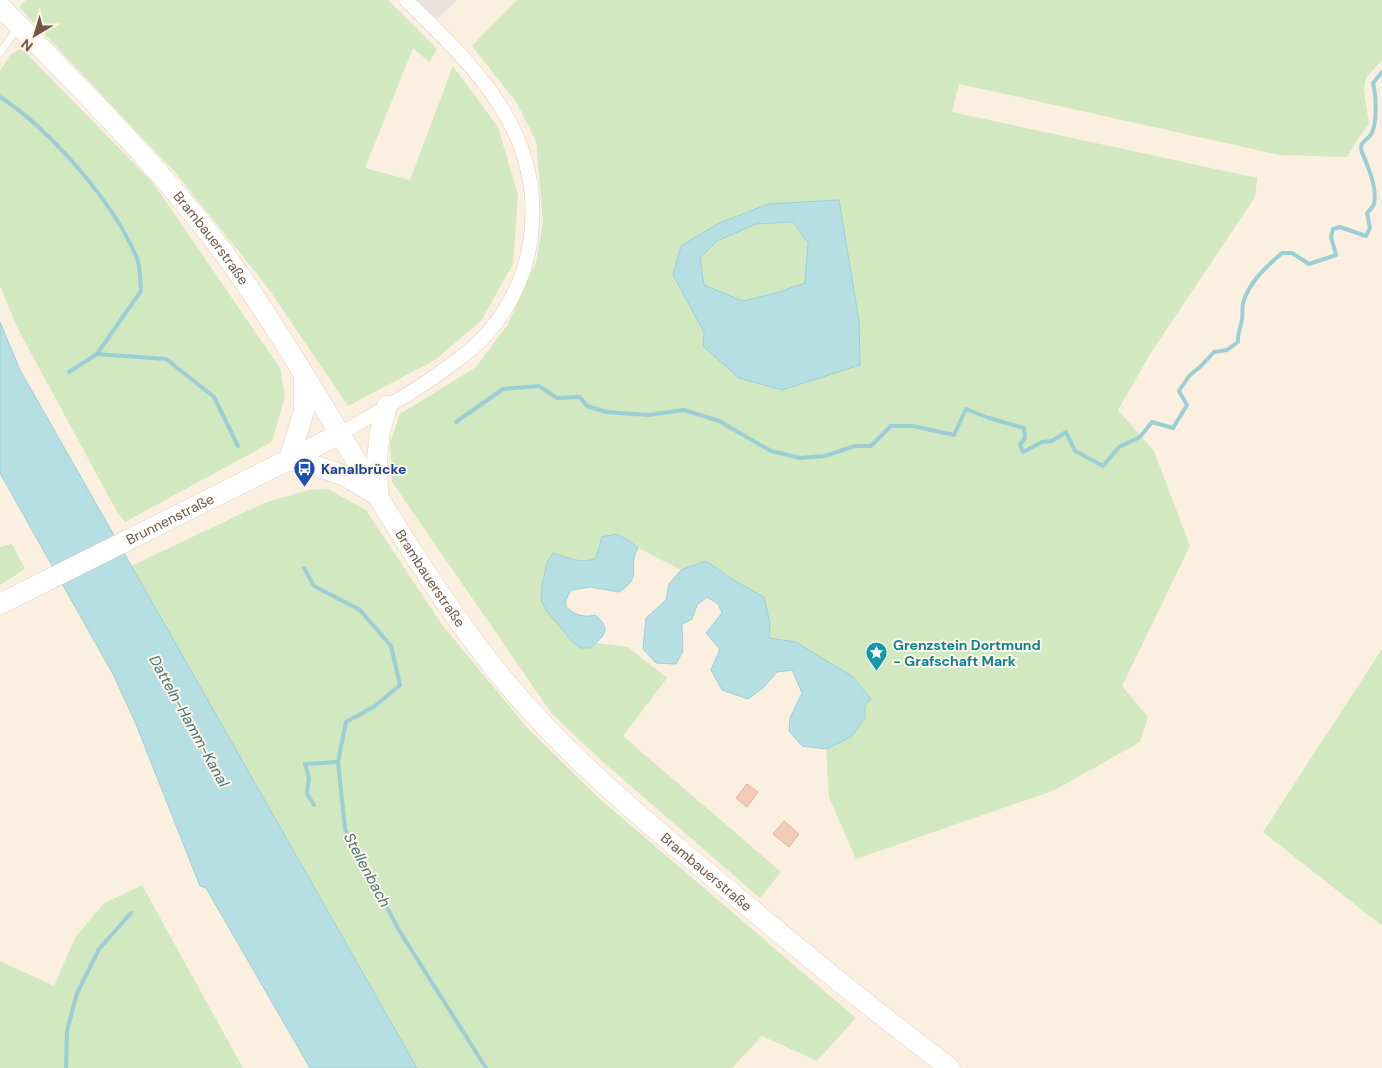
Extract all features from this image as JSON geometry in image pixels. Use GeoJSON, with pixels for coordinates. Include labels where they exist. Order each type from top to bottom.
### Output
{"type":"FeatureCollection","features":[{"type":"Feature","properties":{"kind":"main road","name":"Brambauerstraße"},"geometry":{"type":"LineString","coordinates":[[0,6],[121,131],[167,181],[195,216],[243,280],[304,375],[402,536],[455,615],[490,662],[527,706],[592,773],[644,820],[851,992],[950,1068]]}},
{"type":"Feature","properties":{"kind":"main road"},"geometry":{"type":"LineString","coordinates":[[304,375],[304,411],[289,460],[346,476],[378,496]]}},
{"type":"Feature","properties":{"kind":"main road"},"geometry":{"type":"LineString","coordinates":[[378,496],[377,459],[380,432],[387,406]]}},
{"type":"Feature","properties":{"kind":"main road","name":"Brunnenstraße"},"geometry":{"type":"LineString","coordinates":[[0,604],[340,434]]}},
{"type":"Feature","properties":{"kind":"street"},"geometry":{"type":"LineString","coordinates":[[340,434],[432,379],[478,344],[506,308],[517,288],[526,265],[532,225],[532,198],[529,172],[522,147],[506,113],[483,80],[462,55],[406,0]]}},
{"type":"Feature","properties":{"kind":"lane"},"geometry":{"type":"LineString","coordinates":[[0,52],[20,26]]}},
{"type":"Feature","properties":{"kind":"shaded area"},"geometry":{"type":"Polygon","coordinates":[[[416,0],[457,0],[437,19],[416,0]]]}},
{"type":"Feature","properties":{"kind":"green space"},"geometry":{"type":"Polygon","coordinates":[[[26,0],[388,0],[437,49],[429,62],[413,48],[365,168],[410,180],[453,66],[498,127],[518,195],[513,264],[481,321],[435,360],[348,406],[268,288],[174,171],[19,7],[26,0]]]}},
{"type":"Feature","properties":{"kind":"green space"},"geometry":{"type":"Polygon","coordinates":[[[517,0],[1382,0],[1382,60],[1366,78],[1364,90],[1369,124],[1347,157],[1280,155],[959,84],[952,112],[1257,178],[1255,197],[1150,354],[1118,410],[1154,451],[1190,546],[1122,686],[1148,717],[1140,742],[1055,790],[856,859],[829,797],[826,749],[851,737],[865,718],[864,705],[796,642],[769,638],[770,624],[764,597],[735,581],[707,561],[681,570],[638,548],[628,540],[602,537],[596,558],[591,560],[575,560],[553,553],[547,562],[542,586],[541,599],[545,609],[571,640],[590,648],[596,643],[628,647],[667,678],[623,736],[781,872],[760,898],[603,762],[552,714],[392,482],[390,443],[400,414],[476,367],[508,324],[536,262],[543,222],[536,141],[517,103],[472,46],[517,0]],[[839,200],[768,204],[681,246],[692,309],[704,332],[703,346],[782,390],[839,200]]]}},
{"type":"Feature","properties":{"kind":"green space"},"geometry":{"type":"Polygon","coordinates":[[[21,48],[153,183],[280,368],[285,396],[272,442],[125,522],[116,510],[18,329],[0,286],[0,71],[10,55],[21,48]]]}},
{"type":"Feature","properties":{"kind":"green space"},"geometry":{"type":"Polygon","coordinates":[[[793,222],[808,243],[805,283],[776,293],[743,301],[704,285],[700,258],[717,241],[756,224],[793,222]]]}},
{"type":"Feature","properties":{"kind":"green space"},"geometry":{"type":"Polygon","coordinates":[[[328,489],[366,510],[443,626],[529,730],[601,800],[856,1018],[817,1061],[762,1036],[732,1068],[417,1068],[131,566],[264,503],[308,490],[328,489]]]}},
{"type":"Feature","properties":{"kind":"green space"},"geometry":{"type":"Polygon","coordinates":[[[12,544],[25,569],[0,585],[0,547],[12,544]]]}},
{"type":"Feature","properties":{"kind":"green space"},"geometry":{"type":"Polygon","coordinates":[[[1382,649],[1382,924],[1381,925],[1263,832],[1382,649]]]}},
{"type":"Feature","properties":{"kind":"green space"},"geometry":{"type":"Polygon","coordinates":[[[142,885],[243,1068],[0,1068],[0,961],[54,986],[75,938],[103,904],[142,885]]]}},
{"type":"Feature","properties":{"kind":"water"},"geometry":{"type":"Polygon","coordinates":[[[839,200],[859,321],[860,365],[782,390],[739,378],[703,346],[704,332],[673,275],[681,246],[717,224],[768,204],[839,200]],[[793,222],[756,224],[717,241],[700,258],[704,285],[743,301],[776,293],[805,283],[808,243],[793,222]]]}},
{"type":"Feature","properties":{"kind":"water","name":"Datteln-Hamm-Kanal"},"geometry":{"type":"Polygon","coordinates":[[[0,322],[20,370],[417,1068],[310,1068],[206,888],[200,886],[136,724],[114,676],[0,473],[0,322]]]}},
{"type":"Feature","properties":{"kind":"water"},"geometry":{"type":"Polygon","coordinates":[[[616,534],[638,548],[635,555],[633,576],[627,586],[619,592],[590,587],[571,590],[566,600],[566,607],[580,615],[595,615],[601,620],[605,628],[599,640],[590,648],[580,648],[545,609],[541,599],[547,562],[553,553],[580,561],[596,558],[602,537],[616,534]]]}},
{"type":"Feature","properties":{"kind":"water"},"geometry":{"type":"Polygon","coordinates":[[[706,561],[735,581],[764,597],[770,624],[769,638],[796,642],[853,677],[871,699],[865,706],[865,718],[851,737],[826,749],[802,746],[789,731],[790,718],[802,693],[792,670],[777,672],[763,688],[748,699],[722,690],[711,670],[720,649],[706,633],[722,613],[718,604],[707,597],[697,605],[692,619],[682,624],[683,651],[676,664],[656,663],[643,649],[646,618],[666,600],[669,584],[681,570],[706,561]]]}},
{"type":"Feature","properties":{"kind":"building"},"geometry":{"type":"Polygon","coordinates":[[[747,784],[758,792],[747,807],[736,798],[747,784]]]}},
{"type":"Feature","properties":{"kind":"building"},"geometry":{"type":"Polygon","coordinates":[[[784,821],[799,834],[789,847],[773,834],[784,821]]]}},
{"type":"Feature","properties":{"kind":"waterway"},"geometry":{"type":"LineString","coordinates":[[456,422],[503,389],[539,386],[557,398],[580,397],[587,406],[606,412],[648,415],[684,410],[719,421],[771,451],[800,458],[825,456],[855,446],[871,446],[891,426],[913,426],[954,435],[966,409],[1024,428],[1025,438],[1020,445],[1023,452],[1042,442],[1052,441],[1066,432],[1075,451],[1103,466],[1119,447],[1140,437],[1152,422],[1173,428],[1187,405],[1179,391],[1189,376],[1214,352],[1227,350],[1238,342],[1243,303],[1249,288],[1259,275],[1282,253],[1292,253],[1309,264],[1336,255],[1331,237],[1333,229],[1340,227],[1366,236],[1370,228],[1367,213],[1374,204],[1375,194],[1372,177],[1361,146],[1373,131],[1375,118],[1373,83],[1382,72]]}},
{"type":"Feature","properties":{"kind":"waterway"},"geometry":{"type":"LineString","coordinates":[[0,97],[39,128],[78,168],[96,190],[126,235],[139,264],[141,291],[97,354],[69,372]]}},
{"type":"Feature","properties":{"kind":"waterway","name":"Stellenbach"},"geometry":{"type":"LineString","coordinates":[[97,354],[166,359],[214,397],[238,446]]}},
{"type":"Feature","properties":{"kind":"waterway","name":"Stellenbach"},"geometry":{"type":"LineString","coordinates":[[304,568],[314,586],[360,610],[391,646],[400,685],[375,706],[346,722],[338,762],[345,829],[400,932],[486,1068]]}},
{"type":"Feature","properties":{"kind":"waterway"},"geometry":{"type":"LineString","coordinates":[[314,805],[307,794],[309,778],[305,764],[338,762]]}},
{"type":"Feature","properties":{"kind":"waterway"},"geometry":{"type":"LineString","coordinates":[[66,1068],[67,1031],[77,993],[99,949],[131,913]]}},
{"type":"Feature","properties":{"kind":"place","name":"Kanalbrücke"},"geometry":{"type":"Point","coordinates":[305,488]}},
{"type":"Feature","properties":{"kind":"place","name":"Grenzstein Dortmund - Grafschaft Mark"},"geometry":{"type":"Point","coordinates":[877,672]}}]}
